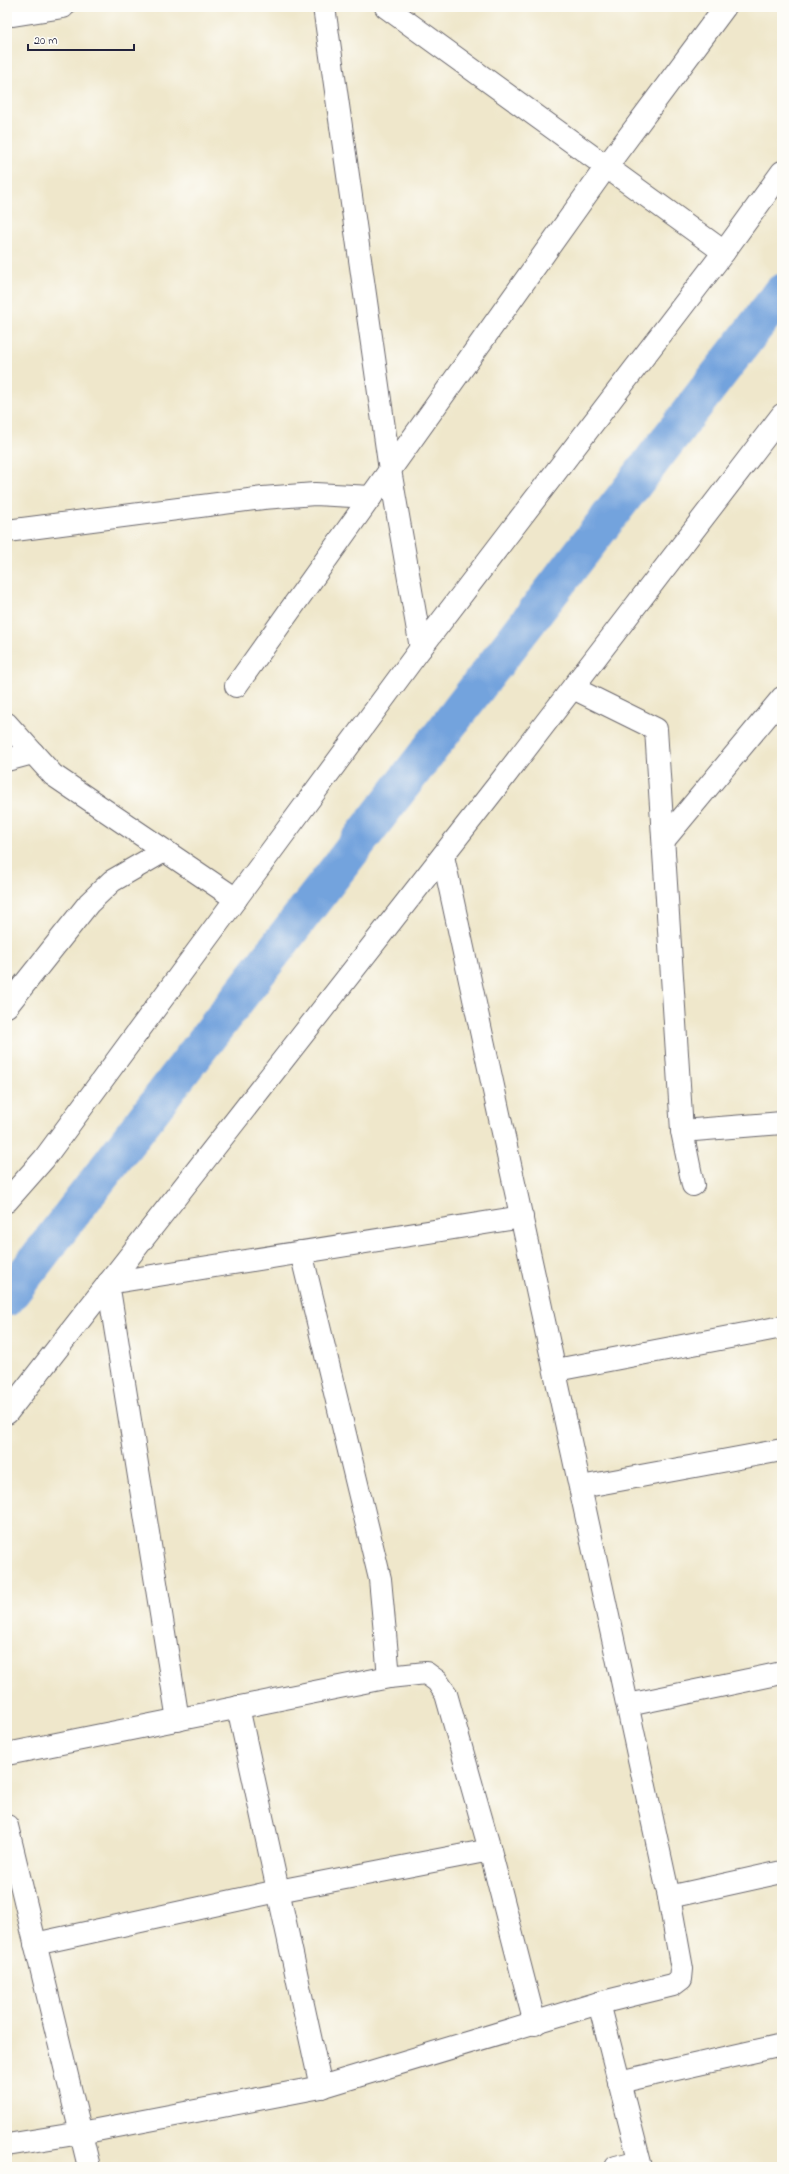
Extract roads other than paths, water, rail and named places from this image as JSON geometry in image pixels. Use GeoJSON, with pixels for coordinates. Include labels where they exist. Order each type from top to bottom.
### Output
{"type":"FeatureCollection","features":[{"type":"Feature","properties":{"kind":"street"},"geometry":{"type":"LineString","coordinates":[[13,15],[63,7]]}},
{"type":"Feature","properties":{"kind":"street"},"geometry":{"type":"LineString","coordinates":[[324,7],[390,470],[421,648]]}},
{"type":"Feature","properties":{"kind":"street"},"geometry":{"type":"LineString","coordinates":[[386,7],[724,252]]}},
{"type":"Feature","properties":{"kind":"street"},"geometry":{"type":"LineString","coordinates":[[236,686],[606,167],[725,7]]}},
{"type":"Feature","properties":{"kind":"street"},"geometry":{"type":"LineString","coordinates":[[7,1201],[44,1159],[421,648],[724,252],[782,172]]}},
{"type":"Feature","properties":{"kind":"street"},"geometry":{"type":"LineString","coordinates":[[7,1413],[443,856],[782,415]]}},
{"type":"Feature","properties":{"kind":"street"},"geometry":{"type":"LineString","coordinates":[[7,531],[262,498],[315,494],[371,497]]}},
{"type":"Feature","properties":{"kind":"street"},"geometry":{"type":"LineString","coordinates":[[573,688],[656,729],[682,1131],[693,1185]]}},
{"type":"Feature","properties":{"kind":"street"},"geometry":{"type":"LineString","coordinates":[[664,840],[782,698]]}},
{"type":"Feature","properties":{"kind":"street"},"geometry":{"type":"LineString","coordinates":[[7,724],[54,775],[236,899]]}},
{"type":"Feature","properties":{"kind":"street"},"geometry":{"type":"LineString","coordinates":[[7,760],[33,753]]}},
{"type":"Feature","properties":{"kind":"street"},"geometry":{"type":"LineString","coordinates":[[7,1006],[95,897],[112,881],[164,851]]}},
{"type":"Feature","properties":{"kind":"street"},"geometry":{"type":"LineString","coordinates":[[7,2145],[81,2133],[321,2087],[599,2004],[673,1985],[680,1979],[682,1969],[669,1897],[556,1370],[443,856]]}},
{"type":"Feature","properties":{"kind":"street"},"geometry":{"type":"LineString","coordinates":[[682,1131],[782,1123]]}},
{"type":"Feature","properties":{"kind":"street"},"geometry":{"type":"LineString","coordinates":[[108,1283],[522,1217]]}},
{"type":"Feature","properties":{"kind":"street"},"geometry":{"type":"LineString","coordinates":[[301,1252],[380,1579],[389,1677]]}},
{"type":"Feature","properties":{"kind":"street"},"geometry":{"type":"LineString","coordinates":[[108,1283],[178,1720]]}},
{"type":"Feature","properties":{"kind":"street"},"geometry":{"type":"LineString","coordinates":[[556,1370],[782,1327]]}},
{"type":"Feature","properties":{"kind":"street"},"geometry":{"type":"LineString","coordinates":[[581,1487],[782,1450]]}},
{"type":"Feature","properties":{"kind":"street"},"geometry":{"type":"LineString","coordinates":[[7,1754],[389,1677],[426,1673],[437,1681],[446,1694],[490,1850],[535,2024]]}},
{"type":"Feature","properties":{"kind":"street"},"geometry":{"type":"LineString","coordinates":[[628,1706],[782,1673]]}},
{"type":"Feature","properties":{"kind":"street"},"geometry":{"type":"LineString","coordinates":[[238,1707],[321,2087]]}},
{"type":"Feature","properties":{"kind":"street"},"geometry":{"type":"LineString","coordinates":[[7,1826],[89,2167]]}},
{"type":"Feature","properties":{"kind":"street"},"geometry":{"type":"LineString","coordinates":[[35,1944],[278,1891],[490,1850]]}},
{"type":"Feature","properties":{"kind":"street"},"geometry":{"type":"LineString","coordinates":[[669,1897],[782,1872]]}},
{"type":"Feature","properties":{"kind":"street"},"geometry":{"type":"LineString","coordinates":[[599,2004],[640,2164],[616,2167]]}},
{"type":"Feature","properties":{"kind":"street"},"geometry":{"type":"LineString","coordinates":[[619,2082],[782,2045]]}},
{"type":"Feature","properties":{"kind":"waterway"},"geometry":{"type":"LineString","coordinates":[[7,1298],[782,292]]}}]}
